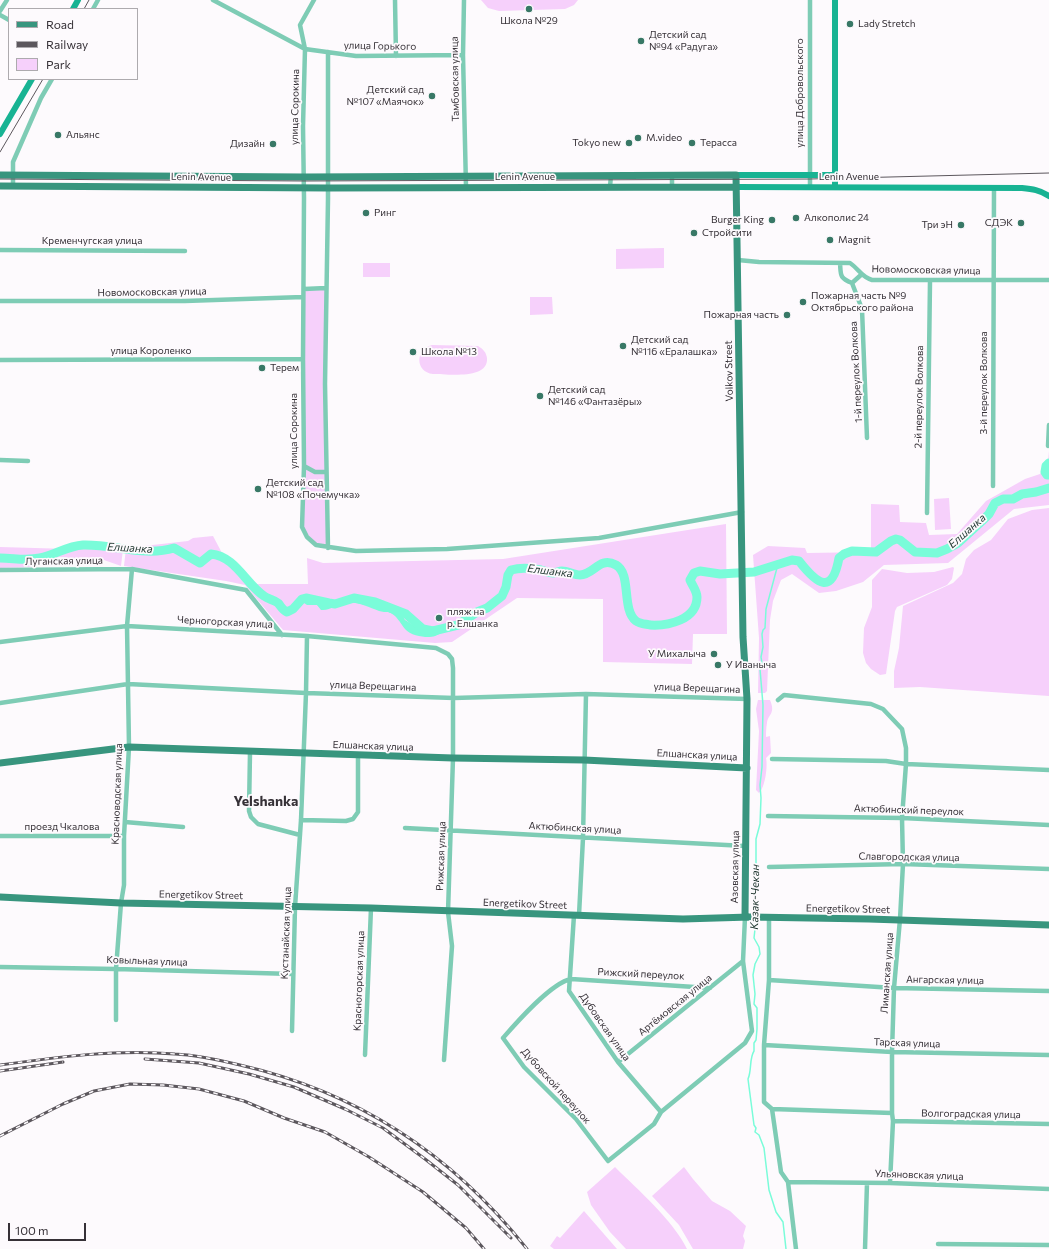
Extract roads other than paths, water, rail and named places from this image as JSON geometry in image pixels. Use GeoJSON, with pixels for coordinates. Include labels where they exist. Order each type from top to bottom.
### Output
{"type":"FeatureCollection","features":[{"type":"Feature","properties":{"kind":"main road"},"geometry":{"type":"LineString","coordinates":[[835,0],[835,186]]}},
{"type":"Feature","properties":{"kind":"main road"},"geometry":{"type":"LineString","coordinates":[[0,134],[31,80]]}},
{"type":"Feature","properties":{"kind":"main road","name":"Lenin Avenue"},"geometry":{"type":"LineString","coordinates":[[0,175],[835,175]]}},
{"type":"Feature","properties":{"kind":"main road","name":"Volkov Street"},"geometry":{"type":"LineString","coordinates":[[736,175],[742,580]]}},
{"type":"Feature","properties":{"kind":"main road","name":"Lenin Avenue"},"geometry":{"type":"LineString","coordinates":[[0,186],[185,186],[304,188],[835,186],[1034,189],[1042,191],[1049,196]]}},
{"type":"Feature","properties":{"kind":"main road","name":"Азовская улица"},"geometry":{"type":"LineString","coordinates":[[742,580],[743,637],[747,699],[745,846],[747,917]]}},
{"type":"Feature","properties":{"kind":"main road","name":"Елшанская улица"},"geometry":{"type":"LineString","coordinates":[[0,763],[129,747],[304,754],[584,760],[747,768]]}},
{"type":"Feature","properties":{"kind":"main road","name":"Energetikov Street"},"geometry":{"type":"LineString","coordinates":[[0,897],[121,903],[371,908],[448,912],[683,919],[747,917],[900,919],[1049,925]]}},
{"type":"Feature","properties":{"kind":"street"},"geometry":{"type":"LineString","coordinates":[[0,11],[7,0]]}},
{"type":"Feature","properties":{"kind":"street","name":"улица Горького"},"geometry":{"type":"LineString","coordinates":[[214,0],[305,49],[356,56],[463,55]]}},
{"type":"Feature","properties":{"kind":"street","name":"улица Сорокина"},"geometry":{"type":"LineString","coordinates":[[314,0],[300,25],[305,49],[303,126],[304,466],[302,527],[307,537],[316,545],[356,551],[447,549],[599,538],[742,512]]}},
{"type":"Feature","properties":{"kind":"street"},"geometry":{"type":"LineString","coordinates":[[395,0],[396,56]]}},
{"type":"Feature","properties":{"kind":"street","name":"Тамбовская улица"},"geometry":{"type":"LineString","coordinates":[[464,0],[463,55],[466,187]]}},
{"type":"Feature","properties":{"kind":"street","name":"улица Добровольского"},"geometry":{"type":"LineString","coordinates":[[810,0],[810,186]]}},
{"type":"Feature","properties":{"kind":"street"},"geometry":{"type":"LineString","coordinates":[[328,52],[328,188],[325,384],[328,548]]}},
{"type":"Feature","properties":{"kind":"street"},"geometry":{"type":"LineString","coordinates":[[13,186],[13,162],[41,98],[51,80]]}},
{"type":"Feature","properties":{"kind":"street"},"geometry":{"type":"LineString","coordinates":[[503,187],[504,175]]}},
{"type":"Feature","properties":{"kind":"street"},"geometry":{"type":"LineString","coordinates":[[672,175],[672,187]]}},
{"type":"Feature","properties":{"kind":"street"},"geometry":{"type":"LineString","coordinates":[[185,176],[185,186]]}},
{"type":"Feature","properties":{"kind":"street"},"geometry":{"type":"LineString","coordinates":[[414,176],[414,188]]}},
{"type":"Feature","properties":{"kind":"street"},"geometry":{"type":"LineString","coordinates":[[610,187],[611,176]]}},
{"type":"Feature","properties":{"kind":"street","name":"3-й переулок Волкова"},"geometry":{"type":"LineString","coordinates":[[993,486],[994,188]]}},
{"type":"Feature","properties":{"kind":"street","name":"Кременчугская улица"},"geometry":{"type":"LineString","coordinates":[[0,250],[185,250]]}},
{"type":"Feature","properties":{"kind":"street","name":"Новомосковская улица"},"geometry":{"type":"LineString","coordinates":[[738,260],[759,262],[850,263],[856,267],[864,278],[872,280],[1049,280]]}},
{"type":"Feature","properties":{"kind":"street"},"geometry":{"type":"LineString","coordinates":[[840,263],[843,280],[852,283],[862,274]]}},
{"type":"Feature","properties":{"kind":"street","name":"2-й переулок Волкова"},"geometry":{"type":"LineString","coordinates":[[927,513],[930,281]]}},
{"type":"Feature","properties":{"kind":"street","name":"1-й переулок Волкова"},"geometry":{"type":"LineString","coordinates":[[852,283],[862,309],[867,438]]}},
{"type":"Feature","properties":{"kind":"street"},"geometry":{"type":"LineString","coordinates":[[304,289],[326,288]]}},
{"type":"Feature","properties":{"kind":"street","name":"Новомосковская улица"},"geometry":{"type":"LineString","coordinates":[[0,301],[185,301],[304,297]]}},
{"type":"Feature","properties":{"kind":"street","name":"улица Короленко"},"geometry":{"type":"LineString","coordinates":[[0,360],[303,359]]}},
{"type":"Feature","properties":{"kind":"street"},"geometry":{"type":"LineString","coordinates":[[1048,446],[1049,425]]}},
{"type":"Feature","properties":{"kind":"street"},"geometry":{"type":"LineString","coordinates":[[0,460],[28,461]]}},
{"type":"Feature","properties":{"kind":"street"},"geometry":{"type":"LineString","coordinates":[[304,466],[315,472],[326,472]]}},
{"type":"Feature","properties":{"kind":"street","name":"Луганская улица"},"geometry":{"type":"LineString","coordinates":[[0,570],[132,569],[246,590],[282,635]]}},
{"type":"Feature","properties":{"kind":"street","name":"Красноводская улица"},"geometry":{"type":"LineString","coordinates":[[116,1020],[116,969],[121,903],[124,885],[124,836],[129,747],[128,626],[132,569]]}},
{"type":"Feature","properties":{"kind":"street","name":"Черногорская улица"},"geometry":{"type":"LineString","coordinates":[[0,642],[128,626],[307,636],[436,648],[448,654]]}},
{"type":"Feature","properties":{"kind":"street","name":"Кустанайская улица"},"geometry":{"type":"LineString","coordinates":[[292,1031],[294,907],[301,820],[307,636]]}},
{"type":"Feature","properties":{"kind":"street","name":"Рижская улица"},"geometry":{"type":"LineString","coordinates":[[444,1060],[452,946],[448,912],[453,758],[454,668],[452,659],[448,654]]}},
{"type":"Feature","properties":{"kind":"street","name":"улица Верещагина"},"geometry":{"type":"LineString","coordinates":[[0,704],[128,684],[306,693],[454,698],[586,694],[747,699]]}},
{"type":"Feature","properties":{"kind":"street","name":"Дубовская улица"},"geometry":{"type":"LineString","coordinates":[[586,694],[583,838],[569,991],[618,1062],[662,1112]]}},
{"type":"Feature","properties":{"kind":"street","name":"Лиманская улица"},"geometry":{"type":"LineString","coordinates":[[778,700],[784,695],[871,704],[883,709],[902,729],[906,748],[906,764],[902,818],[903,864],[894,988],[892,1052],[893,1121],[890,1183]]}},
{"type":"Feature","properties":{"kind":"street"},"geometry":{"type":"LineString","coordinates":[[250,752],[249,812],[251,817],[258,824],[300,835]]}},
{"type":"Feature","properties":{"kind":"street"},"geometry":{"type":"LineString","coordinates":[[301,820],[353,820],[358,812],[358,755]]}},
{"type":"Feature","properties":{"kind":"street"},"geometry":{"type":"LineString","coordinates":[[772,759],[886,762],[1049,770]]}},
{"type":"Feature","properties":{"kind":"street","name":"Актюбинский переулок"},"geometry":{"type":"LineString","coordinates":[[768,816],[902,818],[1049,825]]}},
{"type":"Feature","properties":{"kind":"street"},"geometry":{"type":"LineString","coordinates":[[125,822],[183,827]]}},
{"type":"Feature","properties":{"kind":"street","name":"Актюбинская улица"},"geometry":{"type":"LineString","coordinates":[[405,828],[745,846]]}},
{"type":"Feature","properties":{"kind":"street","name":"проезд Чкалова"},"geometry":{"type":"LineString","coordinates":[[0,836],[124,836]]}},
{"type":"Feature","properties":{"kind":"street","name":"Славгородская улица"},"geometry":{"type":"LineString","coordinates":[[769,867],[903,864],[1049,869]]}},
{"type":"Feature","properties":{"kind":"street","name":"Красногорская улица"},"geometry":{"type":"LineString","coordinates":[[365,1055],[371,908]]}},
{"type":"Feature","properties":{"kind":"street","name":"Азовская улица"},"geometry":{"type":"LineString","coordinates":[[608,1161],[654,1124],[662,1112],[745,1043],[752,1030],[743,961],[747,917]]}},
{"type":"Feature","properties":{"kind":"street"},"geometry":{"type":"LineString","coordinates":[[767,918],[769,980],[764,1045],[764,1102],[772,1109],[892,1113]]}},
{"type":"Feature","properties":{"kind":"street","name":"Артёмовская улица"},"geometry":{"type":"LineString","coordinates":[[618,1062],[743,961]]}},
{"type":"Feature","properties":{"kind":"street","name":"Ковыльная улица"},"geometry":{"type":"LineString","coordinates":[[0,967],[293,974]]}},
{"type":"Feature","properties":{"kind":"street","name":"Рижский переулок"},"geometry":{"type":"LineString","coordinates":[[570,979],[710,988]]}},
{"type":"Feature","properties":{"kind":"street","name":"Дубовской переулок"},"geometry":{"type":"LineString","coordinates":[[570,979],[563,981],[542,998],[503,1038],[524,1067],[576,1119],[608,1161]]}},
{"type":"Feature","properties":{"kind":"street","name":"Ангарская улица"},"geometry":{"type":"LineString","coordinates":[[769,980],[894,988],[1049,991]]}},
{"type":"Feature","properties":{"kind":"street","name":"Тарская улица"},"geometry":{"type":"LineString","coordinates":[[764,1045],[892,1052],[1049,1055]]}},
{"type":"Feature","properties":{"kind":"street"},"geometry":{"type":"LineString","coordinates":[[772,1109],[781,1172],[788,1182],[796,1249]]}},
{"type":"Feature","properties":{"kind":"street","name":"Волгоградская улица"},"geometry":{"type":"LineString","coordinates":[[893,1121],[1049,1124]]}},
{"type":"Feature","properties":{"kind":"street","name":"Ульяновская улица"},"geometry":{"type":"LineString","coordinates":[[788,1182],[890,1183],[1049,1189]]}},
{"type":"Feature","properties":{"kind":"street"},"geometry":{"type":"LineString","coordinates":[[865,1249],[867,1183]]}},
{"type":"Feature","properties":{"kind":"street"},"geometry":{"type":"LineString","coordinates":[[938,1244],[1049,1245]]}},
{"type":"Feature","properties":{"kind":"waterway","name":"Елшанка"},"geometry":{"type":"LineString","coordinates":[[1049,463],[1046,466],[1045,472],[1049,475]]}},
{"type":"Feature","properties":{"kind":"waterway","name":"Елшанка"},"geometry":{"type":"LineString","coordinates":[[0,558],[35,559],[83,545],[95,545],[140,551],[174,548],[200,563],[211,554],[219,556],[234,565],[258,591],[278,603],[287,612],[293,609],[302,599],[306,598],[335,604],[354,598],[375,602],[406,614],[423,629],[433,631],[458,625],[477,612],[487,608],[502,596],[511,570],[518,568],[530,568],[552,573],[564,571],[580,575],[589,572],[601,564],[610,563],[621,569],[624,576],[631,616],[639,623],[657,625],[673,623],[687,616],[692,611],[696,605],[697,597],[690,580],[694,573],[700,571],[720,574],[754,572],[792,560],[799,561],[812,576],[818,580],[828,582],[836,570],[839,558],[844,554],[852,551],[876,552],[896,539],[900,540],[915,552],[937,553],[958,543],[989,514],[995,503],[1003,499],[1013,499],[1022,494],[1049,488]]}},
{"type":"Feature","properties":{"kind":"waterway","name":"Казак-Чекан"},"geometry":{"type":"LineString","coordinates":[[756,914],[754,889],[756,839],[760,824],[760,785],[762,767],[763,705],[760,669],[763,647],[762,634],[765,628],[766,609],[778,564]]}},
{"type":"Feature","properties":{"kind":"waterway","name":"Казак-Чекан"},"geometry":{"type":"LineString","coordinates":[[756,920],[754,938],[759,947],[760,954],[755,964],[753,975],[755,994],[754,1004],[757,1008],[757,1029],[748,1079],[754,1125],[756,1128],[755,1132],[759,1135],[764,1148],[769,1190],[776,1212],[783,1222],[786,1249]]}},
{"type":"Feature","properties":{"kind":"tram line"},"geometry":{"type":"LineString","coordinates":[[85,8],[89,0]]}},
{"type":"Feature","properties":{"kind":"tram line"},"geometry":{"type":"LineString","coordinates":[[0,152],[42,80]]}},
{"type":"Feature","properties":{"kind":"tram line"},"geometry":{"type":"LineString","coordinates":[[0,179],[304,181],[810,179],[1049,173]]}},
{"type":"Feature","properties":{"kind":"railway"},"geometry":{"type":"LineString","coordinates":[[0,1065],[44,1059],[131,1052],[208,1058],[283,1077],[324,1092],[363,1110],[400,1132],[434,1156],[467,1184],[498,1215],[527,1249]]}},
{"type":"Feature","properties":{"kind":"railway"},"geometry":{"type":"LineString","coordinates":[[145,1059],[199,1063],[249,1074],[294,1087],[345,1109],[383,1128],[425,1159],[458,1185],[511,1238]]}},
{"type":"Feature","properties":{"kind":"railway"},"geometry":{"type":"LineString","coordinates":[[0,1071],[63,1062]]}},
{"type":"Feature","properties":{"kind":"railway"},"geometry":{"type":"LineString","coordinates":[[0,1136],[63,1104],[94,1091],[130,1084],[163,1085],[199,1089],[244,1101],[284,1118],[325,1132],[369,1157],[423,1192],[466,1228],[484,1249]]}},
{"type":"Feature","properties":{"kind":"place","name":"Школа №29"},"geometry":{"type":"Point","coordinates":[529,9]}},
{"type":"Feature","properties":{"kind":"place","name":"Lady Stretch"},"geometry":{"type":"Point","coordinates":[850,24]}},
{"type":"Feature","properties":{"kind":"place","name":"Детский сад №94 «Радуга»"},"geometry":{"type":"Point","coordinates":[641,41]}},
{"type":"Feature","properties":{"kind":"place","name":"Детский сад №107 «Маячок»"},"geometry":{"type":"Point","coordinates":[432,96]}},
{"type":"Feature","properties":{"kind":"place","name":"Альянс"},"geometry":{"type":"Point","coordinates":[58,135]}},
{"type":"Feature","properties":{"kind":"place","name":"M.video"},"geometry":{"type":"Point","coordinates":[638,138]}},
{"type":"Feature","properties":{"kind":"place","name":"Tokyo new"},"geometry":{"type":"Point","coordinates":[629,143]}},
{"type":"Feature","properties":{"kind":"place","name":"Терасса"},"geometry":{"type":"Point","coordinates":[692,143]}},
{"type":"Feature","properties":{"kind":"place","name":"Дизайн"},"geometry":{"type":"Point","coordinates":[273,144]}},
{"type":"Feature","properties":{"kind":"place","name":"Ринг"},"geometry":{"type":"Point","coordinates":[366,213]}},
{"type":"Feature","properties":{"kind":"place","name":"Алкополис 24"},"geometry":{"type":"Point","coordinates":[796,218]}},
{"type":"Feature","properties":{"kind":"place","name":"Burger King"},"geometry":{"type":"Point","coordinates":[772,220]}},
{"type":"Feature","properties":{"kind":"place","name":"СДЭК"},"geometry":{"type":"Point","coordinates":[1021,223]}},
{"type":"Feature","properties":{"kind":"place","name":"Три эН"},"geometry":{"type":"Point","coordinates":[961,225]}},
{"type":"Feature","properties":{"kind":"place","name":"Стройсити"},"geometry":{"type":"Point","coordinates":[694,233]}},
{"type":"Feature","properties":{"kind":"place","name":"Magnit"},"geometry":{"type":"Point","coordinates":[830,240]}},
{"type":"Feature","properties":{"kind":"place","name":"Пожарная часть №9 Октябрьского района"},"geometry":{"type":"Point","coordinates":[803,302]}},
{"type":"Feature","properties":{"kind":"place","name":"Пожарная часть"},"geometry":{"type":"Point","coordinates":[787,315]}},
{"type":"Feature","properties":{"kind":"place","name":"Детский сад №116 «Ералашка»"},"geometry":{"type":"Point","coordinates":[623,346]}},
{"type":"Feature","properties":{"kind":"place","name":"Школа №13"},"geometry":{"type":"Point","coordinates":[413,352]}},
{"type":"Feature","properties":{"kind":"place","name":"Терем"},"geometry":{"type":"Point","coordinates":[262,368]}},
{"type":"Feature","properties":{"kind":"place","name":"Детский сад №146 «Фантазёры»"},"geometry":{"type":"Point","coordinates":[540,396]}},
{"type":"Feature","properties":{"kind":"place","name":"Детский сад №108 «Почемучка»"},"geometry":{"type":"Point","coordinates":[258,489]}},
{"type":"Feature","properties":{"kind":"place","name":"пляж на р. Елшанка"},"geometry":{"type":"Point","coordinates":[439,618]}},
{"type":"Feature","properties":{"kind":"place","name":"У Михалыча"},"geometry":{"type":"Point","coordinates":[714,654]}},
{"type":"Feature","properties":{"kind":"place","name":"У Иваныча"},"geometry":{"type":"Point","coordinates":[718,665]}},
{"type":"Feature","properties":{"kind":"district","name":"Yelshanka"},"geometry":{"type":"Point","coordinates":[266,801]}}]}
